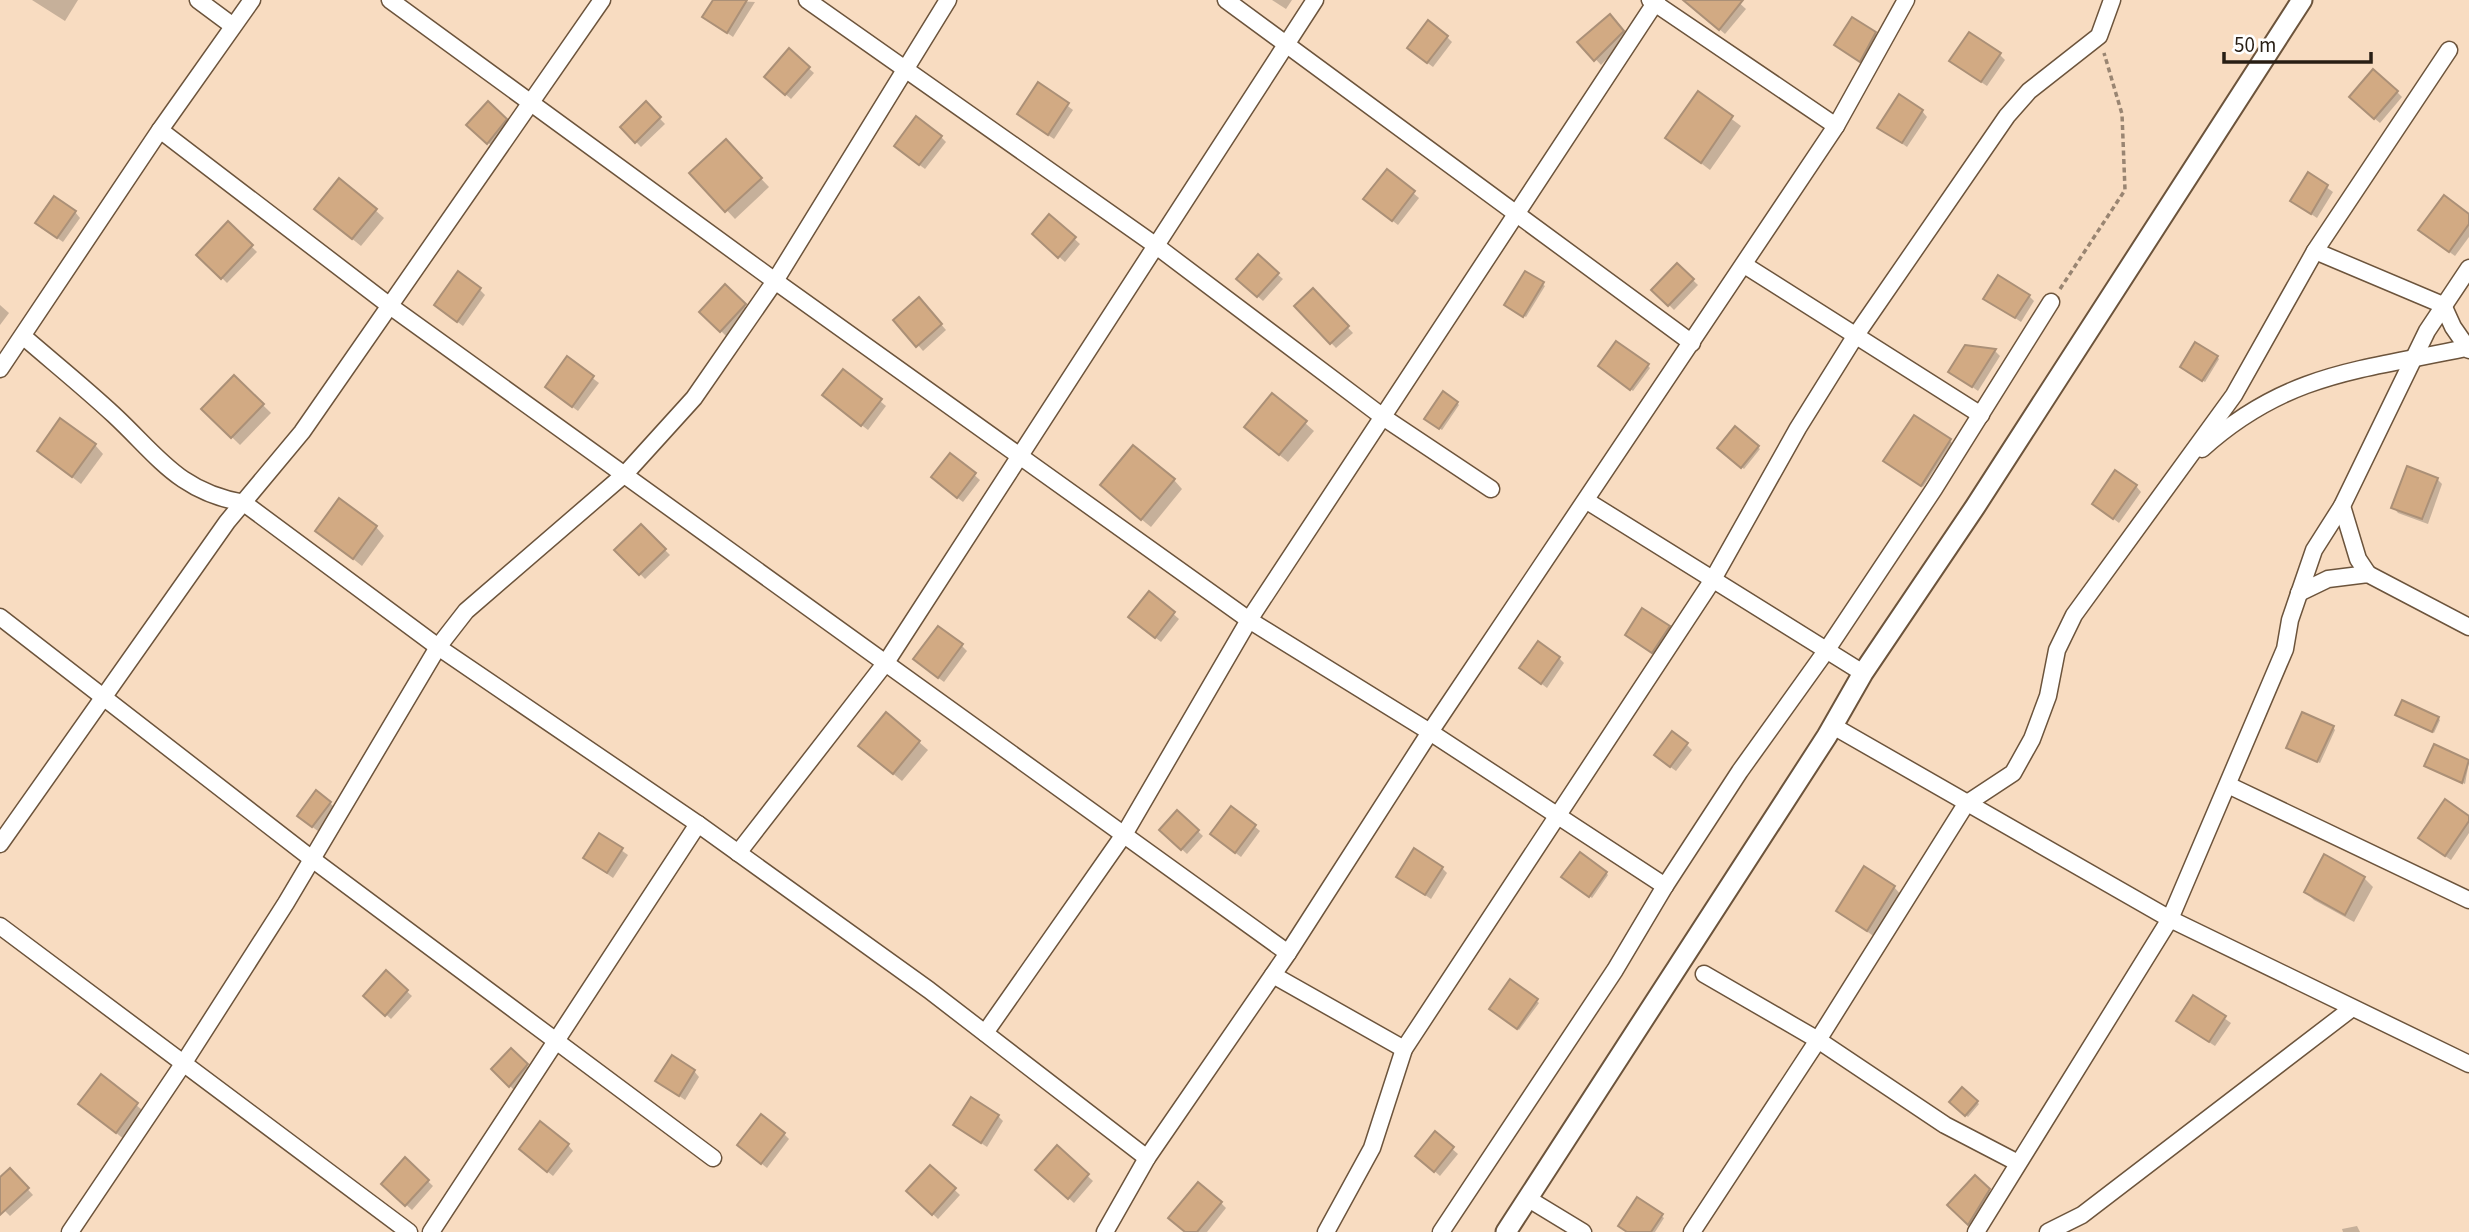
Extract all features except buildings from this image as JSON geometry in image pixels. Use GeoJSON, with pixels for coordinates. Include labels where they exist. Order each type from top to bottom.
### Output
{"type":"FeatureCollection","features":[{"type":"Feature","properties":{"kind":"street"},"geometry":{"type":"LineString","coordinates":[[198,0],[233,26]]}},
{"type":"Feature","properties":{"kind":"street"},"geometry":{"type":"LineString","coordinates":[[0,369],[24,337],[160,130],[252,0]]}},
{"type":"Feature","properties":{"kind":"street"},"geometry":{"type":"LineString","coordinates":[[390,0],[775,281],[1249,620],[1430,732],[1665,886]]}},
{"type":"Feature","properties":{"kind":"street"},"geometry":{"type":"LineString","coordinates":[[0,844],[227,522],[302,432],[603,0]]}},
{"type":"Feature","properties":{"kind":"street"},"geometry":{"type":"LineString","coordinates":[[807,0],[1155,245],[1383,417],[1491,489]]}},
{"type":"Feature","properties":{"kind":"street"},"geometry":{"type":"LineString","coordinates":[[71,1232],[183,1064],[312,859],[438,647],[467,611],[626,473],[694,398],[775,281],[948,0]]}},
{"type":"Feature","properties":{"kind":"street"},"geometry":{"type":"LineString","coordinates":[[1226,0],[1692,343]]}},
{"type":"Feature","properties":{"kind":"street"},"geometry":{"type":"LineString","coordinates":[[738,853],[887,661],[1315,0]]}},
{"type":"Feature","properties":{"kind":"street"},"geometry":{"type":"LineString","coordinates":[[1105,1232],[1147,1158],[1288,953],[1430,732],[1587,502],[1622,444],[1746,265],[1836,126],[1906,0]]}},
{"type":"Feature","properties":{"kind":"street"},"geometry":{"type":"LineString","coordinates":[[1326,1232],[1372,1148],[1404,1049],[1712,580],[1798,428],[1856,335],[2007,116],[2029,91],[2099,36],[2112,0]]}},
{"type":"Feature","properties":{"kind":"street"},"geometry":{"type":"LineString","coordinates":[[1506,1232],[1833,726],[1863,673],[1975,507],[2302,0]]}},
{"type":"Feature","properties":{"kind":"street"},"geometry":{"type":"LineString","coordinates":[[985,1033],[1125,833],[1249,620],[1517,215],[1654,1],[1836,126]]}},
{"type":"Feature","properties":{"kind":"street"},"geometry":{"type":"LineString","coordinates":[[1692,1232],[1818,1040],[1966,804],[2013,773],[2032,739],[2048,696],[2057,650],[2074,615],[2234,395],[2315,251],[2449,50]]}},
{"type":"Feature","properties":{"kind":"street"},"geometry":{"type":"LineString","coordinates":[[160,130],[390,306],[887,661],[1288,953]]}},
{"type":"Feature","properties":{"kind":"street"},"geometry":{"type":"LineString","coordinates":[[2178,471],[2232,422],[2277,395],[2320,379],[2468,349],[2443,305],[2315,251]]}},
{"type":"Feature","properties":{"kind":"street"},"geometry":{"type":"LineString","coordinates":[[1746,265],[1981,415]]}},
{"type":"Feature","properties":{"kind":"street"},"geometry":{"type":"LineString","coordinates":[[1976,1232],[2170,919],[2285,649],[2299,593],[2314,550],[2342,506],[2414,358],[2443,305],[2469,268]]}},
{"type":"Feature","properties":{"kind":"street"},"geometry":{"type":"LineString","coordinates":[[1441,1232],[1615,970],[1665,886],[1740,771],[1826,651],[1981,415],[2051,302]]}},
{"type":"Feature","properties":{"kind":"street"},"geometry":{"type":"LineString","coordinates":[[24,337],[115,416],[156,460],[191,487],[216,498],[244,503],[438,647],[738,853],[985,1033],[1147,1158]]}},
{"type":"Feature","properties":{"kind":"street"},"geometry":{"type":"LineString","coordinates":[[1587,502],[1863,673]]}},
{"type":"Feature","properties":{"kind":"street"},"geometry":{"type":"LineString","coordinates":[[2342,506],[2353,547],[2368,573],[2469,627]]}},
{"type":"Feature","properties":{"kind":"street"},"geometry":{"type":"LineString","coordinates":[[2299,593],[2328,579],[2368,573]]}},
{"type":"Feature","properties":{"kind":"street"},"geometry":{"type":"LineString","coordinates":[[0,617],[312,859],[713,1158]]}},
{"type":"Feature","properties":{"kind":"street"},"geometry":{"type":"LineString","coordinates":[[1833,726],[2170,919],[2469,1064]]}},
{"type":"Feature","properties":{"kind":"street"},"geometry":{"type":"LineString","coordinates":[[2228,785],[2469,900]]}},
{"type":"Feature","properties":{"kind":"street"},"geometry":{"type":"LineString","coordinates":[[431,1232],[698,824]]}},
{"type":"Feature","properties":{"kind":"street"},"geometry":{"type":"LineString","coordinates":[[0,926],[409,1232]]}},
{"type":"Feature","properties":{"kind":"street"},"geometry":{"type":"LineString","coordinates":[[1703,974],[1818,1040],[1945,1125],[2018,1163]]}},
{"type":"Feature","properties":{"kind":"street"},"geometry":{"type":"LineString","coordinates":[[1273,975],[1404,1049]]}},
{"type":"Feature","properties":{"kind":"street"},"geometry":{"type":"LineString","coordinates":[[2048,1232],[2082,1215],[2351,1009]]}},
{"type":"Feature","properties":{"kind":"street"},"geometry":{"type":"LineString","coordinates":[[1527,1198],[1583,1232]]}},
{"type":"Feature","properties":{"kind":"path"},"geometry":{"type":"LineString","coordinates":[[2051,302],[2125,190],[2122,114],[2099,36]]}}]}
